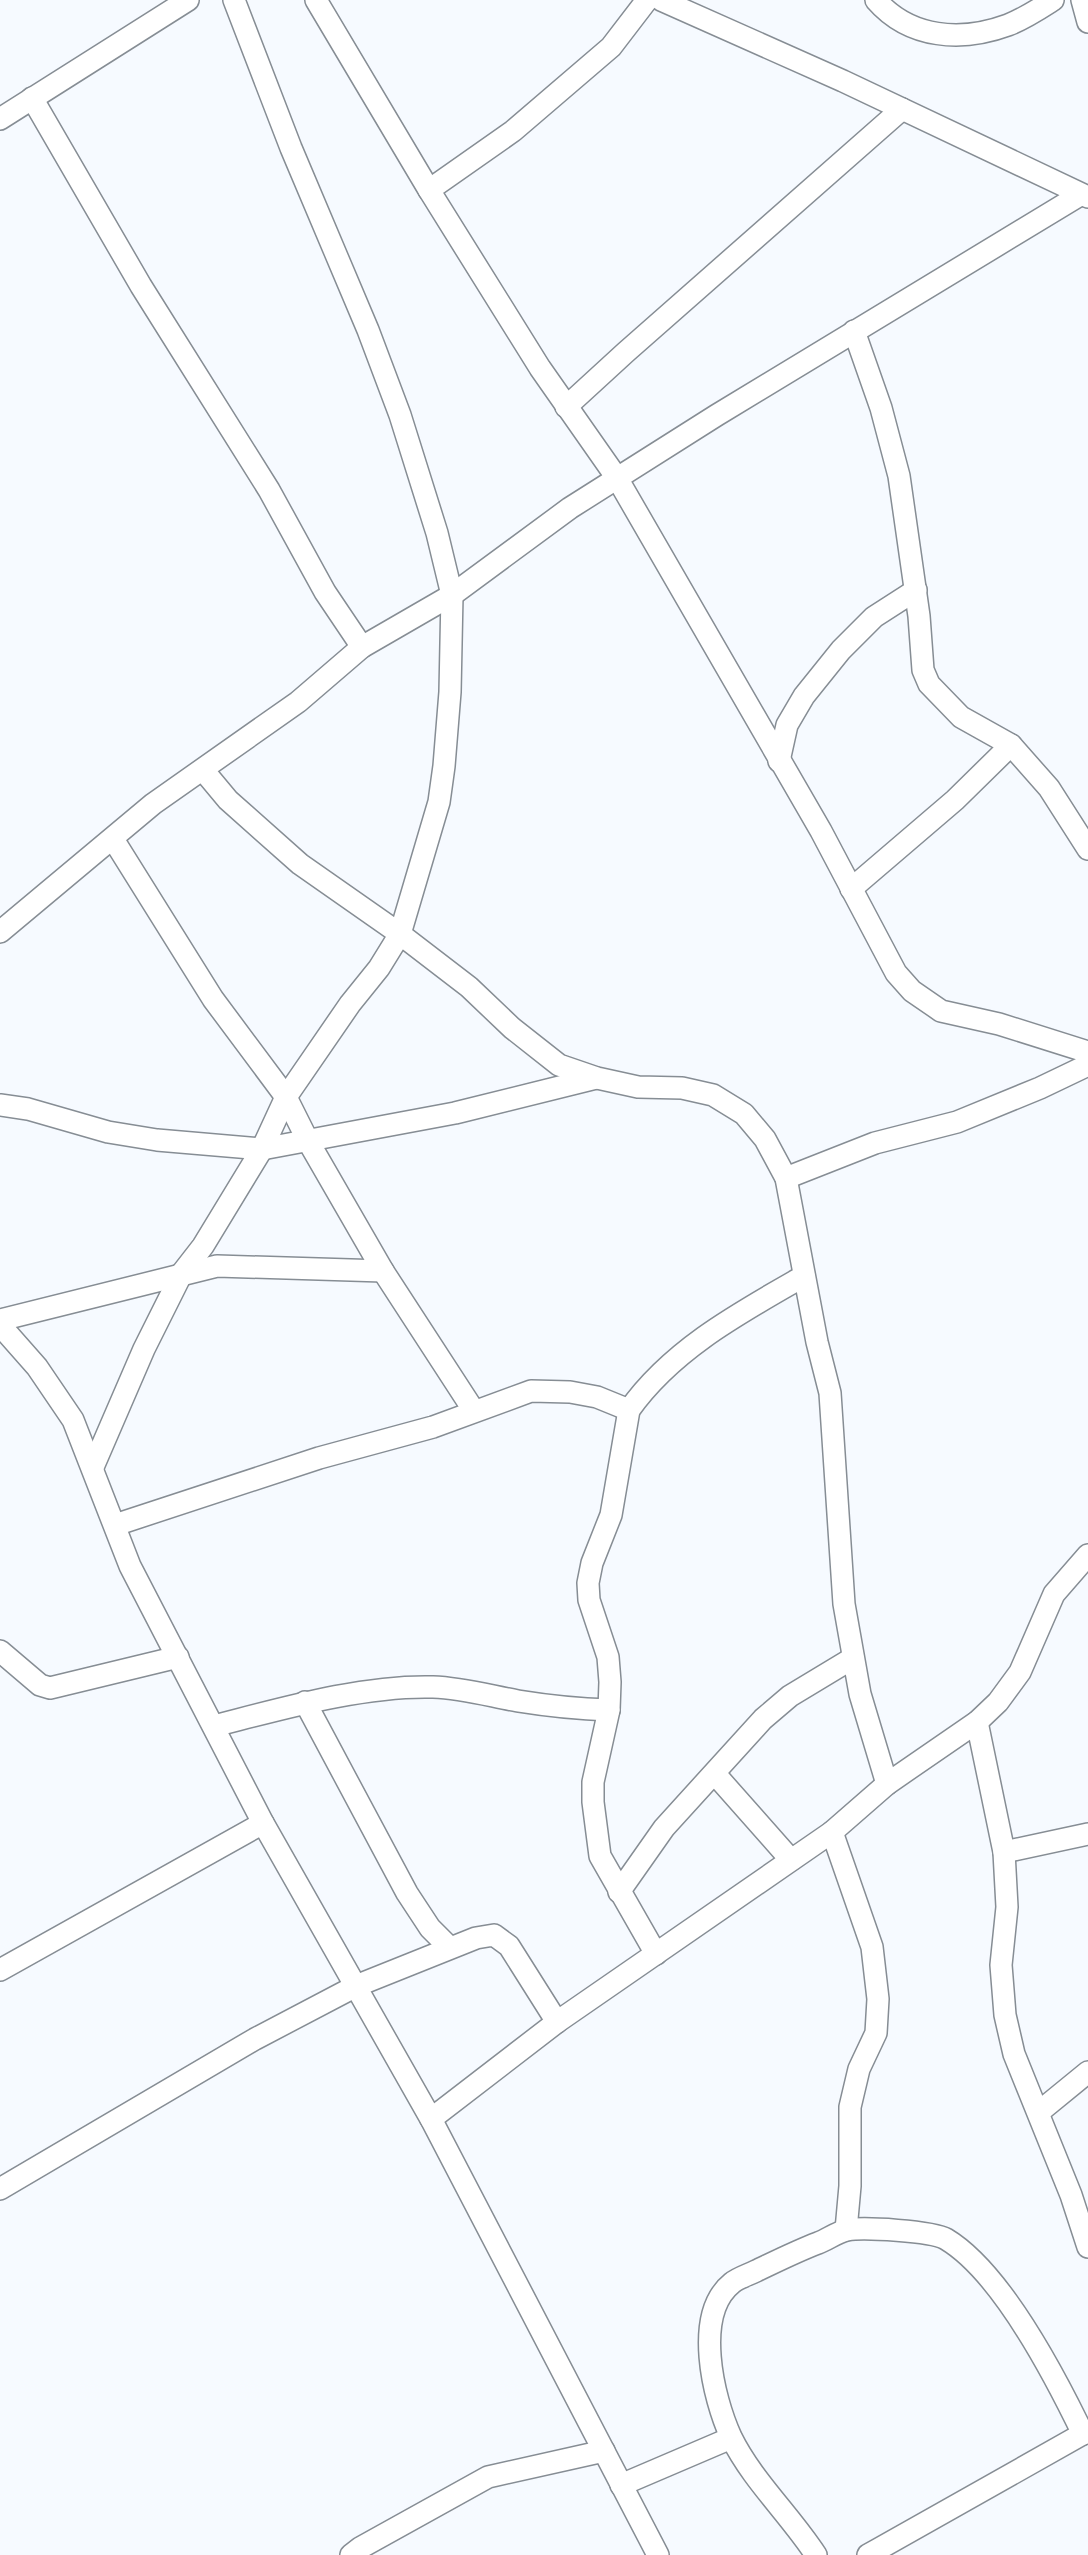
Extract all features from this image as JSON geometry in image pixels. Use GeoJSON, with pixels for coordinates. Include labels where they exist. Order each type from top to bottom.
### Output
{"type":"FeatureCollection","features":[{"type":"Feature","properties":{"kind":"street"},"geometry":{"type":"LineString","coordinates":[[0,119],[188,0]]}},
{"type":"Feature","properties":{"kind":"street"},"geometry":{"type":"LineString","coordinates":[[93,1467],[144,1349],[182,1273],[203,1246],[262,1149],[286,1097],[350,1004],[379,968],[400,934],[439,802],[450,692],[452,596],[437,533],[400,415],[368,330],[291,148],[234,0]]}},
{"type":"Feature","properties":{"kind":"street"},"geometry":{"type":"LineString","coordinates":[[316,0],[429,190],[566,407],[617,478],[821,831],[896,973],[912,992],[941,1011],[999,1024],[1088,1052]]}},
{"type":"Feature","properties":{"kind":"street"},"geometry":{"type":"LineString","coordinates":[[429,190],[513,131],[611,47],[647,0]]}},
{"type":"Feature","properties":{"kind":"street"},"geometry":{"type":"LineString","coordinates":[[661,0],[780,52],[1084,196]]}},
{"type":"Feature","properties":{"kind":"street"},"geometry":{"type":"LineString","coordinates":[[876,0],[892,15],[915,28],[940,35],[958,35],[992,30],[1010,24],[1053,0]]}},
{"type":"Feature","properties":{"kind":"street"},"geometry":{"type":"LineString","coordinates":[[1082,0],[1088,22]]}},
{"type":"Feature","properties":{"kind":"street"},"geometry":{"type":"LineString","coordinates":[[32,98],[141,286],[269,489],[325,592],[362,647]]}},
{"type":"Feature","properties":{"kind":"street"},"geometry":{"type":"LineString","coordinates":[[566,407],[902,110]]}},
{"type":"Feature","properties":{"kind":"street"},"geometry":{"type":"LineString","coordinates":[[0,932],[153,804],[298,702],[362,647],[452,596],[570,508],[617,478],[854,332],[1084,196]]}},
{"type":"Feature","properties":{"kind":"street"},"geometry":{"type":"LineString","coordinates":[[854,332],[881,408],[899,476],[916,590],[922,670],[930,684],[961,717],[1011,745],[1049,788],[1088,848]]}},
{"type":"Feature","properties":{"kind":"street"},"geometry":{"type":"LineString","coordinates":[[779,761],[787,725],[804,696],[842,650],[874,617],[916,590]]}},
{"type":"Feature","properties":{"kind":"street"},"geometry":{"type":"LineString","coordinates":[[851,889],[955,800],[1011,745]]}},
{"type":"Feature","properties":{"kind":"street"},"geometry":{"type":"LineString","coordinates":[[202,770],[228,800],[300,864],[400,934],[469,987],[512,1029],[559,1065],[597,1078],[638,1087],[682,1088],[713,1095],[744,1114],[765,1139],[786,1178],[804,1276],[830,1393],[844,1604],[860,1694],[887,1784]]}},
{"type":"Feature","properties":{"kind":"street"},"geometry":{"type":"LineString","coordinates":[[113,839],[213,999],[286,1097],[308,1141],[383,1271],[474,1411]]}},
{"type":"Feature","properties":{"kind":"street"},"geometry":{"type":"LineString","coordinates":[[786,1178],[875,1143],[957,1122],[1040,1088],[1088,1065]]}},
{"type":"Feature","properties":{"kind":"street"},"geometry":{"type":"LineString","coordinates":[[0,1105],[28,1109],[108,1132],[157,1140],[262,1149],[455,1113],[597,1078]]}},
{"type":"Feature","properties":{"kind":"street"},"geometry":{"type":"LineString","coordinates":[[0,1320],[217,1266],[383,1271]]}},
{"type":"Feature","properties":{"kind":"street"},"geometry":{"type":"LineString","coordinates":[[656,1954],[600,1856],[593,1802],[593,1782],[609,1710],[610,1682],[608,1657],[589,1600],[588,1583],[592,1563],[611,1515],[630,1410],[663,1370],[724,1322],[804,1276]]}},
{"type":"Feature","properties":{"kind":"street"},"geometry":{"type":"LineString","coordinates":[[0,1325],[37,1367],[73,1420],[130,1566],[263,1823],[431,2119],[658,2555]]}},
{"type":"Feature","properties":{"kind":"street"},"geometry":{"type":"LineString","coordinates":[[115,1525],[308,1461],[433,1427],[531,1391],[570,1392],[597,1397],[630,1410]]}},
{"type":"Feature","properties":{"kind":"street"},"geometry":{"type":"LineString","coordinates":[[431,2119],[557,2022],[832,1832],[887,1784],[977,1722],[998,1702],[1020,1672],[1054,1594],[1088,1555]]}},
{"type":"Feature","properties":{"kind":"street"},"geometry":{"type":"LineString","coordinates":[[0,1651],[40,1685],[50,1688],[178,1657]]}},
{"type":"Feature","properties":{"kind":"street"},"geometry":{"type":"LineString","coordinates":[[619,1892],[664,1828],[763,1719],[790,1696],[852,1658]]}},
{"type":"Feature","properties":{"kind":"street"},"geometry":{"type":"LineString","coordinates":[[214,1726],[305,1702],[382,1691],[431,1687],[471,1690],[563,1708],[609,1710]]}},
{"type":"Feature","properties":{"kind":"street"},"geometry":{"type":"LineString","coordinates":[[305,1702],[407,1893],[430,1928],[449,1947]]}},
{"type":"Feature","properties":{"kind":"street"},"geometry":{"type":"LineString","coordinates":[[977,1722],[1004,1852],[1007,1907],[1001,1965],[1005,2015],[1014,2054],[1071,2195],[1088,2247]]}},
{"type":"Feature","properties":{"kind":"street"},"geometry":{"type":"LineString","coordinates":[[715,1774],[791,1860]]}},
{"type":"Feature","properties":{"kind":"street"},"geometry":{"type":"LineString","coordinates":[[0,1970],[263,1823]]}},
{"type":"Feature","properties":{"kind":"street"},"geometry":{"type":"LineString","coordinates":[[832,1832],[872,1947],[878,1999],[876,2033],[860,2069],[850,2107],[850,2186],[846,2230]]}},
{"type":"Feature","properties":{"kind":"street"},"geometry":{"type":"LineString","coordinates":[[1004,1852],[1088,1834]]}},
{"type":"Feature","properties":{"kind":"street"},"geometry":{"type":"LineString","coordinates":[[0,2188],[255,2039],[356,1986],[476,1938],[494,1935],[508,1946],[557,2022]]}},
{"type":"Feature","properties":{"kind":"street"},"geometry":{"type":"LineString","coordinates":[[1039,2112],[1088,2072]]}},
{"type":"Feature","properties":{"kind":"street"},"geometry":{"type":"LineString","coordinates":[[816,2555],[731,2438],[717,2398],[711,2352],[709,2328],[716,2301],[732,2283],[846,2230],[917,2232],[944,2238],[976,2263],[1007,2303],[1053,2374],[1085,2433],[868,2555]]}},
{"type":"Feature","properties":{"kind":"street"},"geometry":{"type":"LineString","coordinates":[[621,2484],[731,2438]]}},
{"type":"Feature","properties":{"kind":"street"},"geometry":{"type":"LineString","coordinates":[[351,2555],[488,2477],[604,2451]]}}]}
